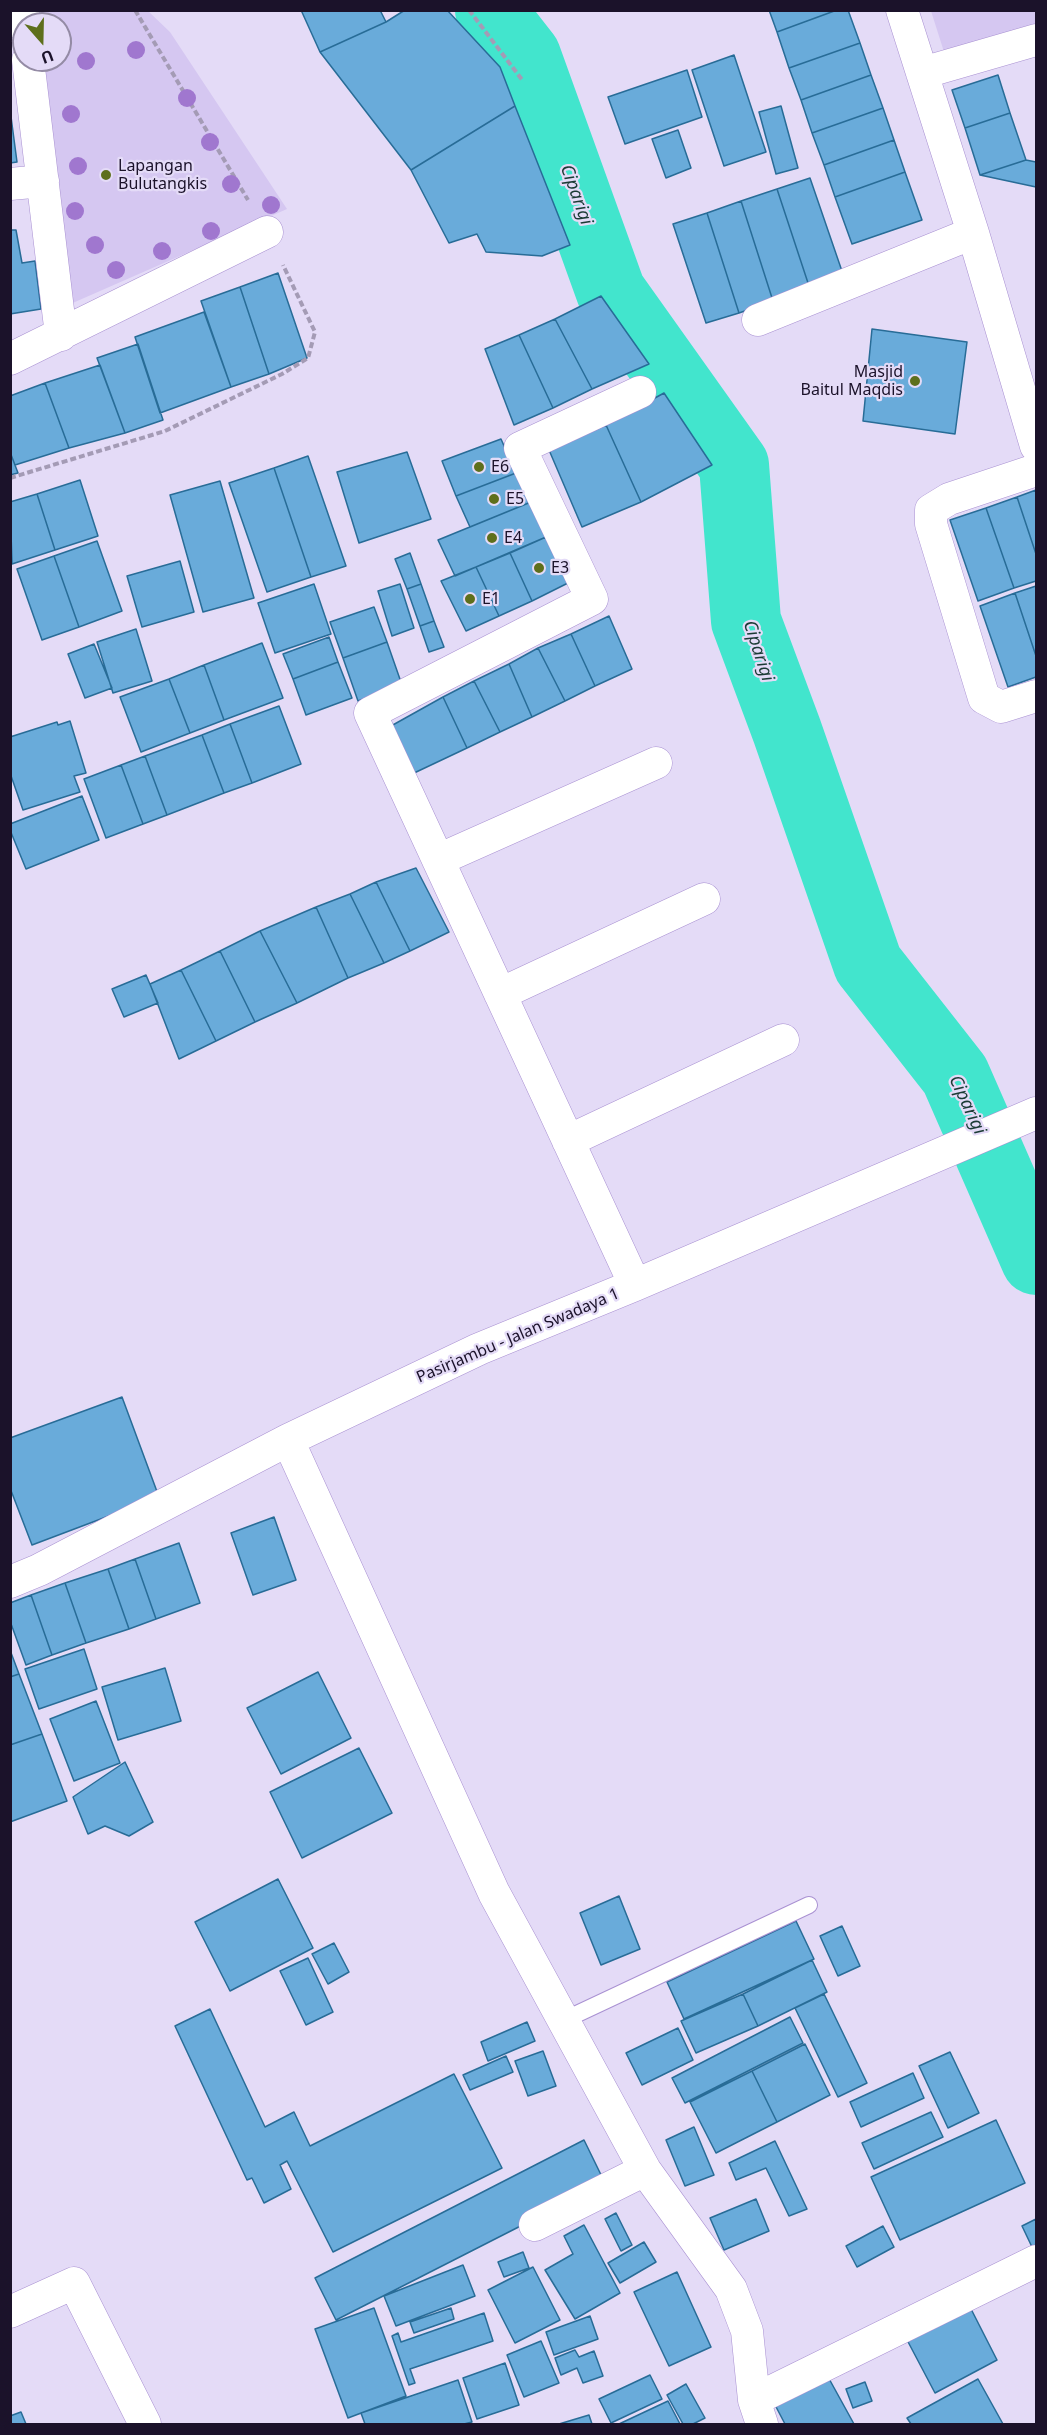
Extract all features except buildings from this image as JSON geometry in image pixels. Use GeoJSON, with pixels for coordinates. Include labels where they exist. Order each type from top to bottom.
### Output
{"type":"FeatureCollection","features":[{"type":"Feature","properties":{"kind":"street"},"geometry":{"type":"LineString","coordinates":[[902,10],[973,233],[1036,446]]}},
{"type":"Feature","properties":{"kind":"street"},"geometry":{"type":"LineString","coordinates":[[922,73],[1036,40]]}},
{"type":"Feature","properties":{"kind":"street"},"geometry":{"type":"LineString","coordinates":[[29,72],[61,335]]}},
{"type":"Feature","properties":{"kind":"street"},"geometry":{"type":"LineString","coordinates":[[10,184],[43,181]]}},
{"type":"Feature","properties":{"kind":"street"},"geometry":{"type":"LineString","coordinates":[[10,359],[267,232]]}},
{"type":"Feature","properties":{"kind":"street"},"geometry":{"type":"LineString","coordinates":[[758,320],[973,233]]}},
{"type":"Feature","properties":{"kind":"street"},"geometry":{"type":"LineString","coordinates":[[635,1286],[370,713],[592,599],[520,448],[640,392]]}},
{"type":"Feature","properties":{"kind":"street"},"geometry":{"type":"LineString","coordinates":[[1036,470],[949,499],[931,510],[931,524],[984,698],[1001,708],[1036,696]]}},
{"type":"Feature","properties":{"kind":"street"},"geometry":{"type":"LineString","coordinates":[[438,860],[656,763]]}},
{"type":"Feature","properties":{"kind":"street"},"geometry":{"type":"LineString","coordinates":[[500,994],[704,899]]}},
{"type":"Feature","properties":{"kind":"street"},"geometry":{"type":"LineString","coordinates":[[568,1141],[783,1040]]}},
{"type":"Feature","properties":{"kind":"street","name":"Pasirjambu - Jalan Swadaya 1"},"geometry":{"type":"LineString","coordinates":[[10,1582],[39,1570],[288,1440],[479,1349],[635,1286],[1025,1118]]}},
{"type":"Feature","properties":{"kind":"street"},"geometry":{"type":"LineString","coordinates":[[288,1440],[476,1856],[562,2021],[645,2170],[731,2289],[747,2331],[758,2412],[1036,2261]]}},
{"type":"Feature","properties":{"kind":"street"},"geometry":{"type":"LineString","coordinates":[[536,2225],[645,2170]]}},
{"type":"Feature","properties":{"kind":"street"},"geometry":{"type":"LineString","coordinates":[[10,2312],[74,2283],[145,2424]]}},
{"type":"Feature","properties":{"kind":"lane"},"geometry":{"type":"LineString","coordinates":[[562,2021],[808,1905]]}},
{"type":"Feature","properties":{"kind":"path"},"geometry":{"type":"LineString","coordinates":[[469,10],[523,81]]}},
{"type":"Feature","properties":{"kind":"shaded area"},"geometry":{"type":"Polygon","coordinates":[[[148,11],[170,32],[287,209],[59,309],[29,72],[72,72],[72,12],[22,12],[148,11]]]}},
{"type":"Feature","properties":{"kind":"shaded area"},"geometry":{"type":"Polygon","coordinates":[[[931,11],[1036,11],[1036,28],[945,55],[931,11]]]}},
{"type":"Feature","properties":{"kind":"waterway","name":"Ciparigi"},"geometry":{"type":"LineString","coordinates":[[490,10],[526,56],[611,292],[734,465],[746,621],[868,964],[955,1075],[1036,1260]]}},
{"type":"Feature","properties":{"kind":"place","name":"Lapangan Bulutangkis"},"geometry":{"type":"Point","coordinates":[106,175]}},
{"type":"Feature","properties":{"kind":"place","name":"Masjid Baitul Maqdis"},"geometry":{"type":"Point","coordinates":[915,381]}},
{"type":"Feature","properties":{"kind":"place","name":"E6"},"geometry":{"type":"Point","coordinates":[479,467]}},
{"type":"Feature","properties":{"kind":"place","name":"E5"},"geometry":{"type":"Point","coordinates":[494,499]}},
{"type":"Feature","properties":{"kind":"place","name":"E4"},"geometry":{"type":"Point","coordinates":[492,538]}},
{"type":"Feature","properties":{"kind":"place","name":"E3"},"geometry":{"type":"Point","coordinates":[539,568]}},
{"type":"Feature","properties":{"kind":"place","name":"E1"},"geometry":{"type":"Point","coordinates":[470,599]}}]}
